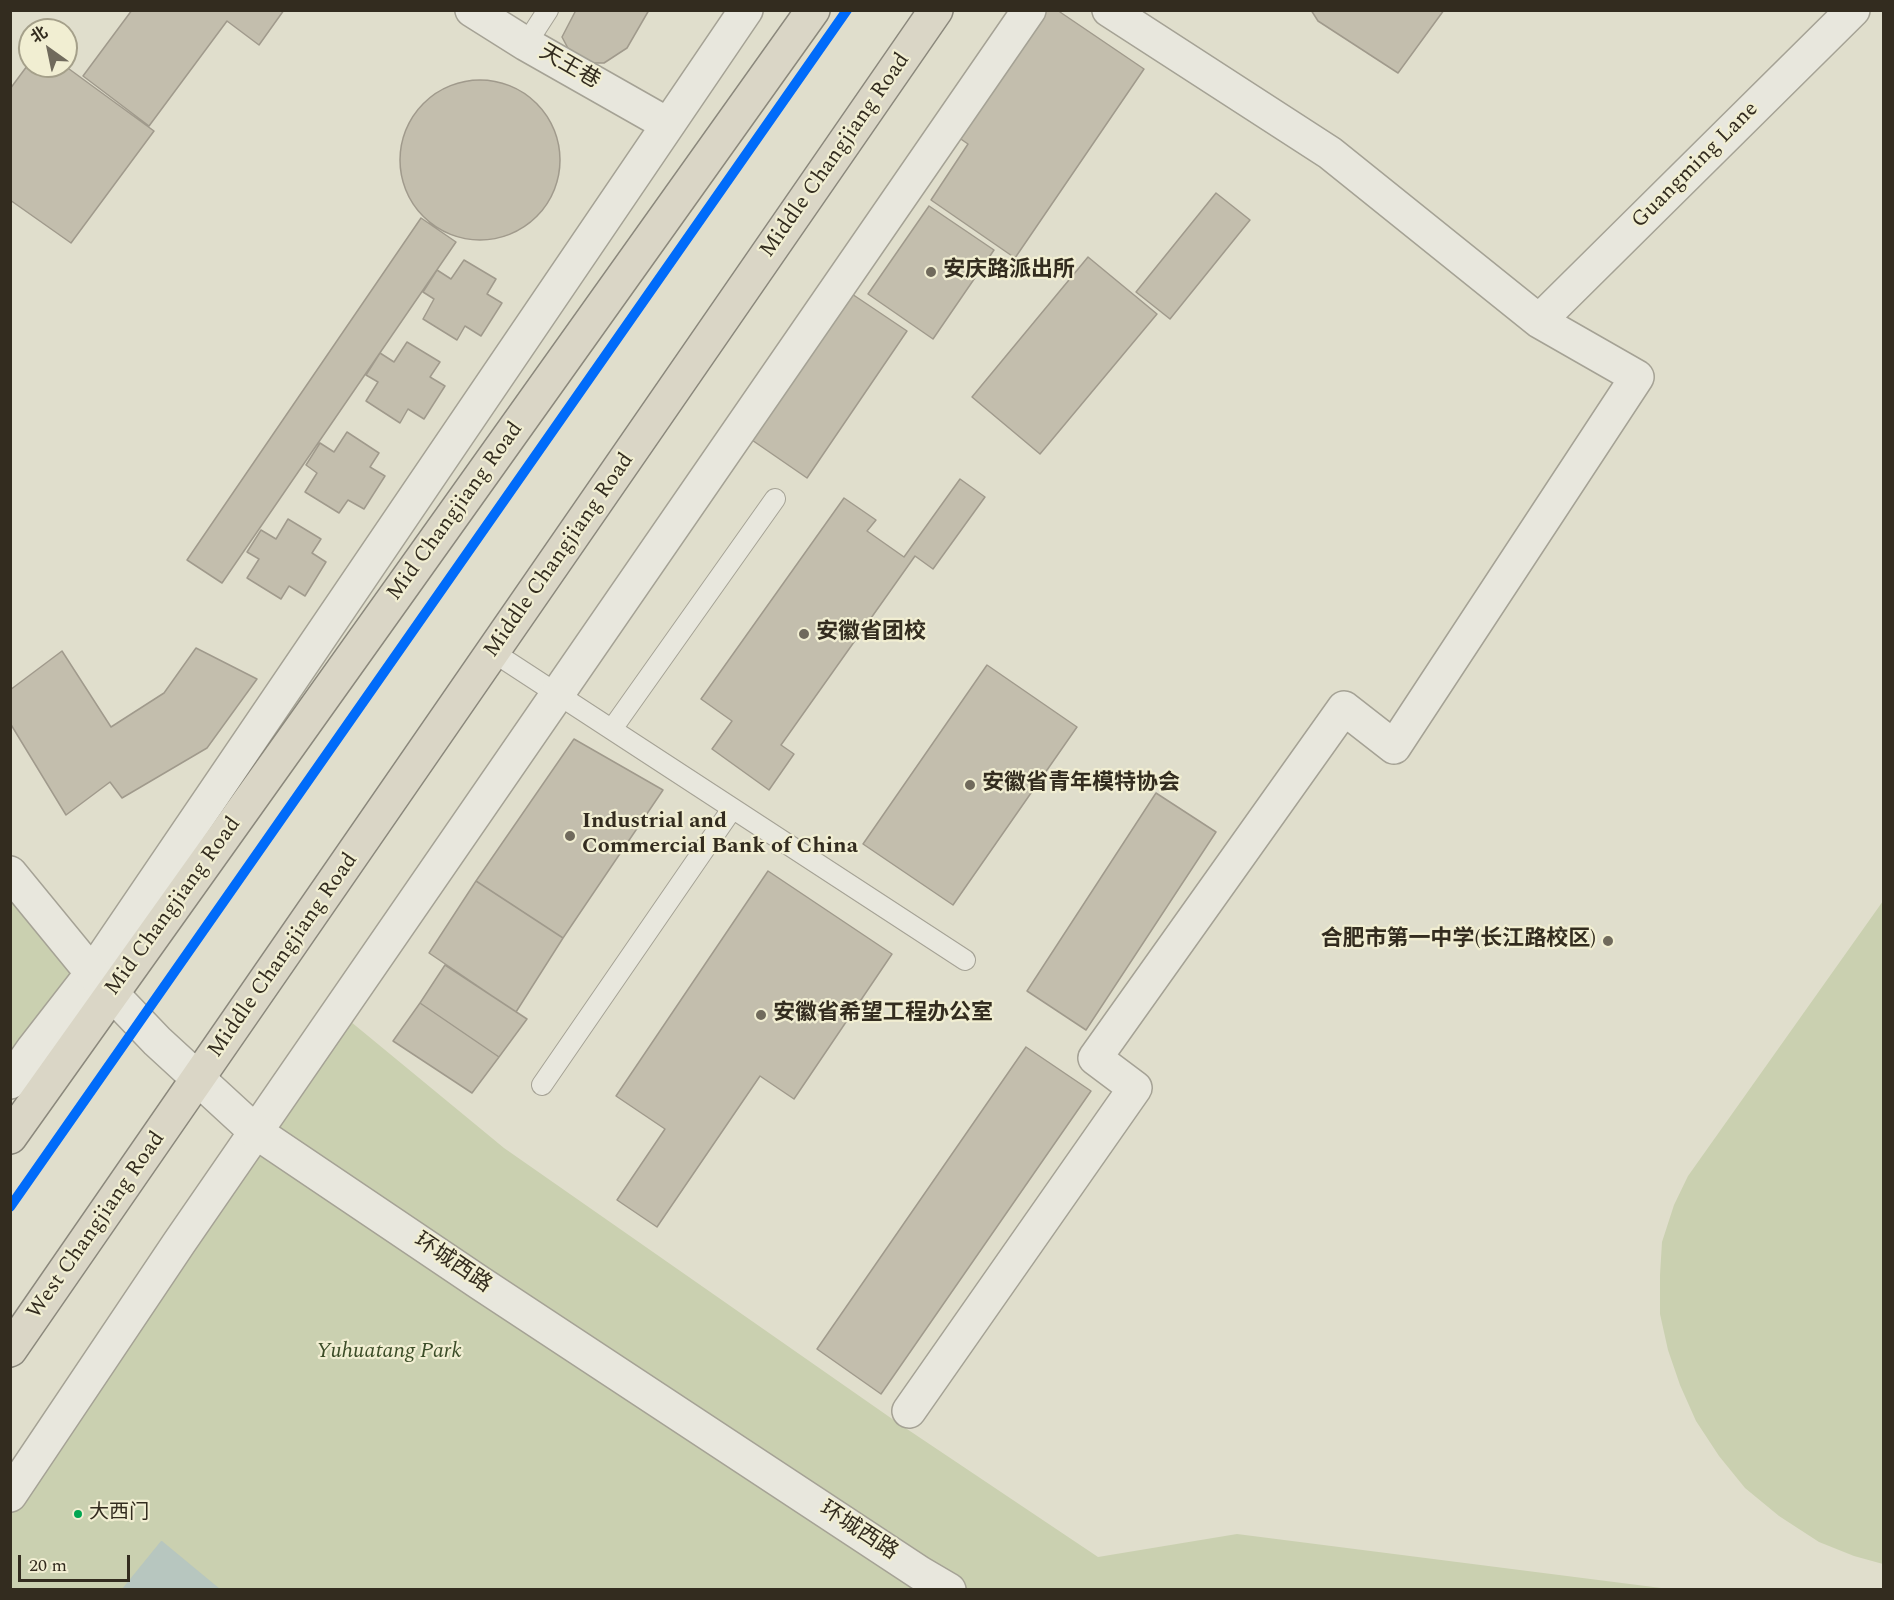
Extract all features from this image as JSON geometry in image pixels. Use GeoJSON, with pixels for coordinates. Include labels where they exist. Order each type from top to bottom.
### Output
{"type":"FeatureCollection","features":[{"type":"Feature","properties":{"kind":"highway","name":"Mid Changjiang Road"},"geometry":{"type":"LineString","coordinates":[[101,993],[694,180],[813,10]]}},
{"type":"Feature","properties":{"kind":"highway","name":"Middle Changjiang Road"},"geometry":{"type":"LineString","coordinates":[[191,1090],[936,10]]}},
{"type":"Feature","properties":{"kind":"highway"},"geometry":{"type":"LineString","coordinates":[[10,1137],[101,993]]}},
{"type":"Feature","properties":{"kind":"highway","name":"West Changjiang Road"},"geometry":{"type":"LineString","coordinates":[[10,1350],[191,1090]]}},
{"type":"Feature","properties":{"kind":"street","name":"天王巷"},"geometry":{"type":"LineString","coordinates":[[472,10],[526,44],[667,124]]}},
{"type":"Feature","properties":{"kind":"street"},"geometry":{"type":"LineString","coordinates":[[10,1082],[33,1049],[101,993],[667,124],[746,10]]}},
{"type":"Feature","properties":{"kind":"street"},"geometry":{"type":"LineString","coordinates":[[10,1495],[256,1132],[1029,10]]}},
{"type":"Feature","properties":{"kind":"street"},"geometry":{"type":"LineString","coordinates":[[909,1411],[1135,1089],[1095,1058],[1344,708],[1394,747],[1637,377],[1539,321],[1330,153],[1108,10]]}},
{"type":"Feature","properties":{"kind":"street","name":"Guangming Lane"},"geometry":{"type":"LineString","coordinates":[[1539,321],[1853,10]]}},
{"type":"Feature","properties":{"kind":"street","name":"环城西路"},"geometry":{"type":"LineString","coordinates":[[10,873],[101,993],[157,1041],[191,1090],[490,1290],[949,1590]]}},
{"type":"Feature","properties":{"kind":"lane"},"geometry":{"type":"LineString","coordinates":[[526,44],[548,10]]}},
{"type":"Feature","properties":{"kind":"lane"},"geometry":{"type":"LineString","coordinates":[[612,729],[775,499]]}},
{"type":"Feature","properties":{"kind":"lane"},"geometry":{"type":"LineString","coordinates":[[493,652],[965,960]]}},
{"type":"Feature","properties":{"kind":"lane"},"geometry":{"type":"LineString","coordinates":[[542,1085],[732,809]]}},
{"type":"Feature","properties":{"kind":"green space"},"geometry":{"type":"Polygon","coordinates":[[[11,873],[92,973],[11,1082],[11,873]]]}},
{"type":"Feature","properties":{"kind":"green space"},"geometry":{"type":"Polygon","coordinates":[[[1883,901],[1884,1564],[1854,1556],[1819,1542],[1779,1516],[1745,1488],[1719,1456],[1696,1421],[1668,1350],[1660,1314],[1662,1242],[1674,1205],[1688,1176],[1883,901]]]}},
{"type":"Feature","properties":{"kind":"green space","name":"Yuhuatang Park"},"geometry":{"type":"Polygon","coordinates":[[[339,1012],[504,1148],[898,1423],[1098,1557],[1237,1534],[1669,1589],[11,1590],[11,1495],[339,1012]]]}},
{"type":"Feature","properties":{"kind":"shaded area"},"geometry":{"type":"Polygon","coordinates":[[[162,1541],[220,1589],[122,1589],[162,1541]]]}},
{"type":"Feature","properties":{"kind":"building"},"geometry":{"type":"Polygon","coordinates":[[[132,10],[284,10],[259,45],[227,21],[149,126],[83,76],[132,10]]]}},
{"type":"Feature","properties":{"kind":"building"},"geometry":{"type":"Polygon","coordinates":[[[576,10],[649,10],[627,48],[604,63],[583,63],[571,54],[562,37],[576,10]]]}},
{"type":"Feature","properties":{"kind":"building"},"geometry":{"type":"Polygon","coordinates":[[[1035,10],[1057,10],[1144,69],[1015,258],[931,200],[968,144],[952,133],[1035,10]]]}},
{"type":"Feature","properties":{"kind":"building"},"geometry":{"type":"Polygon","coordinates":[[[1311,10],[1444,10],[1398,73],[1318,21],[1311,10]]]}},
{"type":"Feature","properties":{"kind":"building"},"geometry":{"type":"Polygon","coordinates":[[[78,75],[154,131],[71,243],[10,200],[10,89],[18,78],[78,78],[78,75]]]}},
{"type":"Feature","properties":{"kind":"building"},"geometry":{"type":"Polygon","coordinates":[[[480,80],[496,81],[511,86],[525,93],[537,103],[547,115],[554,129],[559,144],[559,176],[554,191],[547,205],[537,217],[525,227],[511,234],[496,239],[480,240],[464,239],[449,234],[435,227],[423,217],[413,205],[406,191],[401,176],[400,160],[401,144],[406,129],[413,115],[423,103],[435,93],[449,86],[464,81],[480,80]]]}},
{"type":"Feature","properties":{"kind":"building"},"geometry":{"type":"Polygon","coordinates":[[[1216,193],[1250,220],[1170,319],[1136,292],[1216,193]]]}},
{"type":"Feature","properties":{"kind":"building","name":"安庆路派出所"},"geometry":{"type":"Polygon","coordinates":[[[929,206],[994,250],[933,339],[868,294],[929,206]]]}},
{"type":"Feature","properties":{"kind":"building"},"geometry":{"type":"Polygon","coordinates":[[[421,218],[456,242],[222,583],[187,560],[421,218]]]}},
{"type":"Feature","properties":{"kind":"building"},"geometry":{"type":"Polygon","coordinates":[[[1088,257],[1157,314],[1040,454],[972,397],[1088,257]]]}},
{"type":"Feature","properties":{"kind":"building"},"geometry":{"type":"Polygon","coordinates":[[[464,260],[496,279],[487,294],[502,303],[481,336],[465,326],[457,340],[423,319],[434,299],[423,292],[437,270],[451,279],[464,260]]]}},
{"type":"Feature","properties":{"kind":"building"},"geometry":{"type":"Polygon","coordinates":[[[849,292],[907,331],[807,478],[749,438],[849,292]]]}},
{"type":"Feature","properties":{"kind":"building"},"geometry":{"type":"Polygon","coordinates":[[[407,342],[440,362],[430,377],[445,386],[424,419],[408,409],[400,423],[366,401],[378,382],[366,375],[380,353],[394,362],[407,342]]]}},
{"type":"Feature","properties":{"kind":"building"},"geometry":{"type":"Polygon","coordinates":[[[347,432],[379,453],[370,467],[385,476],[364,509],[348,500],[339,513],[305,492],[317,473],[306,465],[320,443],[334,452],[347,432]]]}},
{"type":"Feature","properties":{"kind":"building","name":"安徽省团校"},"geometry":{"type":"Polygon","coordinates":[[[960,479],[985,497],[933,569],[915,556],[781,745],[794,754],[769,790],[712,749],[732,721],[701,699],[844,498],[876,520],[867,531],[904,557],[960,479]]]}},
{"type":"Feature","properties":{"kind":"building"},"geometry":{"type":"Polygon","coordinates":[[[288,519],[321,539],[312,553],[326,562],[305,596],[289,586],[281,599],[247,578],[259,559],[247,552],[261,530],[276,539],[288,519]]]}},
{"type":"Feature","properties":{"kind":"building"},"geometry":{"type":"Polygon","coordinates":[[[196,648],[257,679],[207,748],[122,798],[110,782],[66,815],[10,723],[10,690],[62,651],[111,727],[164,693],[196,648]]]}},
{"type":"Feature","properties":{"kind":"building","name":"安徽省青年模特协会"},"geometry":{"type":"Polygon","coordinates":[[[987,665],[1077,727],[953,905],[863,844],[987,665]]]}},
{"type":"Feature","properties":{"kind":"building","name":"Industrial and Commercial Bank of China"},"geometry":{"type":"Polygon","coordinates":[[[574,739],[663,790],[563,938],[476,881],[574,739]]]}},
{"type":"Feature","properties":{"kind":"building"},"geometry":{"type":"Polygon","coordinates":[[[1156,793],[1216,832],[1086,1030],[1027,991],[1156,793]]]}},
{"type":"Feature","properties":{"kind":"building","name":"安徽省希望工程办公室"},"geometry":{"type":"Polygon","coordinates":[[[768,871],[892,954],[794,1099],[760,1076],[657,1227],[617,1200],[665,1129],[616,1096],[768,871]]]}},
{"type":"Feature","properties":{"kind":"building"},"geometry":{"type":"Polygon","coordinates":[[[476,881],[563,938],[516,1012],[429,953],[476,881]]]}},
{"type":"Feature","properties":{"kind":"building"},"geometry":{"type":"Polygon","coordinates":[[[445,965],[527,1019],[499,1057],[420,1003],[445,965]]]}},
{"type":"Feature","properties":{"kind":"building"},"geometry":{"type":"Polygon","coordinates":[[[420,1003],[499,1057],[472,1093],[393,1041],[420,1003]]]}},
{"type":"Feature","properties":{"kind":"building"},"geometry":{"type":"Polygon","coordinates":[[[1026,1047],[1091,1091],[881,1394],[817,1349],[1026,1047]]]}},
{"type":"Feature","properties":{"kind":"transit line"},"geometry":{"type":"LineString","coordinates":[[10,1207],[847,10]]}},
{"type":"Feature","properties":{"kind":"place","name":"安庆路派出所"},"geometry":{"type":"Point","coordinates":[931,272]}},
{"type":"Feature","properties":{"kind":"place","name":"安徽省团校"},"geometry":{"type":"Point","coordinates":[804,634]}},
{"type":"Feature","properties":{"kind":"place","name":"安徽省青年模特协会"},"geometry":{"type":"Point","coordinates":[970,785]}},
{"type":"Feature","properties":{"kind":"place","name":"Industrial and Commercial Bank of China"},"geometry":{"type":"Point","coordinates":[570,836]}},
{"type":"Feature","properties":{"kind":"place","name":"合肥市第一中学(长江路校区)"},"geometry":{"type":"Point","coordinates":[1608,941]}},
{"type":"Feature","properties":{"kind":"place","name":"安徽省希望工程办公室"},"geometry":{"type":"Point","coordinates":[761,1015]}},
{"type":"Feature","properties":{"kind":"place","name":"大西门"},"geometry":{"type":"Point","coordinates":[78,1514]}}]}
